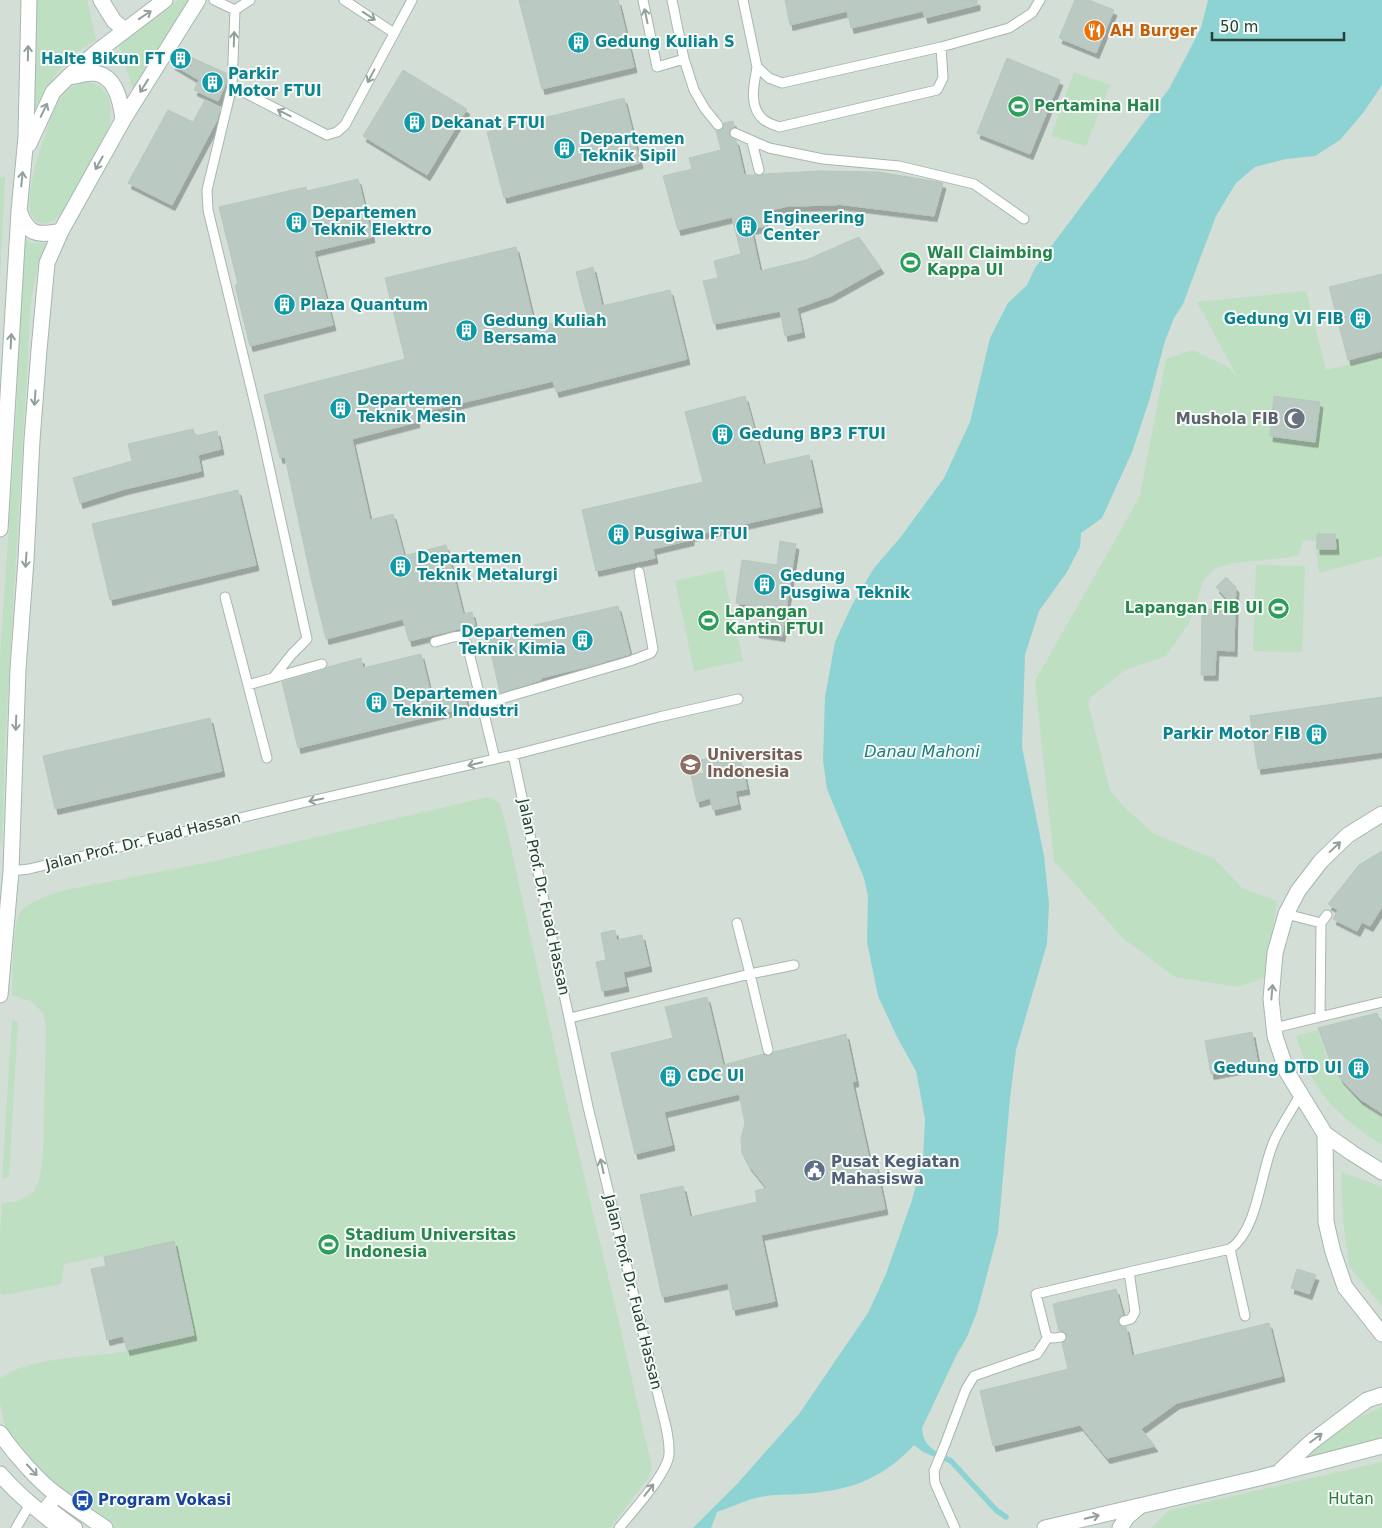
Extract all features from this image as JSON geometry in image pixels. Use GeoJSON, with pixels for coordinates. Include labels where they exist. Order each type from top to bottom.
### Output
{"type":"FeatureCollection","features":[{"type":"Feature","properties":{"kind":"street"},"geometry":{"type":"LineString","coordinates":[[0,530],[19,210],[26,136],[29,0]]}},
{"type":"Feature","properties":{"kind":"street"},"geometry":{"type":"LineString","coordinates":[[101,0],[114,21],[125,30]]}},
{"type":"Feature","properties":{"kind":"street"},"geometry":{"type":"LineString","coordinates":[[24,155],[53,92],[125,30],[165,0]]}},
{"type":"Feature","properties":{"kind":"street"},"geometry":{"type":"LineString","coordinates":[[0,995],[5,870],[18,669],[39,350],[48,263],[61,231],[123,120],[198,0]]}},
{"type":"Feature","properties":{"kind":"street"},"geometry":{"type":"LineString","coordinates":[[67,78],[95,73],[105,76],[116,90],[121,103],[123,120]]}},
{"type":"Feature","properties":{"kind":"street"},"geometry":{"type":"LineString","coordinates":[[19,210],[23,222],[30,230],[43,234],[61,231]]}},
{"type":"Feature","properties":{"kind":"street"},"geometry":{"type":"LineString","coordinates":[[1382,814],[1348,835],[1320,861],[1298,891],[1286,914],[1275,953],[1271,999],[1275,1036],[1287,1072],[1325,1134],[1352,1154],[1382,1172]]}},
{"type":"Feature","properties":{"kind":"street"},"geometry":{"type":"LineString","coordinates":[[1325,1134],[1326,1222],[1333,1252],[1345,1287],[1382,1334]]}},
{"type":"Feature","properties":{"kind":"street"},"geometry":{"type":"LineString","coordinates":[[1280,1471],[1310,1443],[1367,1400],[1382,1395]]}},
{"type":"Feature","properties":{"kind":"street"},"geometry":{"type":"LineString","coordinates":[[0,1433],[8,1445],[57,1495],[105,1528]]}},
{"type":"Feature","properties":{"kind":"street"},"geometry":{"type":"LineString","coordinates":[[1045,1528],[1259,1478],[1382,1446]]}},
{"type":"Feature","properties":{"kind":"street"},"geometry":{"type":"LineString","coordinates":[[0,1474],[11,1487],[60,1528]]}},
{"type":"Feature","properties":{"kind":"street"},"geometry":{"type":"LineString","coordinates":[[57,1495],[47,1507],[75,1528]]}},
{"type":"Feature","properties":{"kind":"street"},"geometry":{"type":"LineString","coordinates":[[1120,1528],[1126,1517],[1142,1505]]}},
{"type":"Feature","properties":{"kind":"lane"},"geometry":{"type":"LineString","coordinates":[[214,0],[235,10]]}},
{"type":"Feature","properties":{"kind":"lane"},"geometry":{"type":"LineString","coordinates":[[235,10],[250,0]]}},
{"type":"Feature","properties":{"kind":"lane"},"geometry":{"type":"LineString","coordinates":[[344,0],[394,33]]}},
{"type":"Feature","properties":{"kind":"lane"},"geometry":{"type":"LineString","coordinates":[[232,86],[327,135],[332,135],[345,125],[412,0]]}},
{"type":"Feature","properties":{"kind":"lane"},"geometry":{"type":"LineString","coordinates":[[643,0],[657,67],[684,59]]}},
{"type":"Feature","properties":{"kind":"lane"},"geometry":{"type":"LineString","coordinates":[[672,0],[684,59],[694,90],[718,125]]}},
{"type":"Feature","properties":{"kind":"lane"},"geometry":{"type":"LineString","coordinates":[[743,0],[758,67],[752,91],[755,108],[764,120],[779,127],[937,90],[943,78],[944,66],[941,47]]}},
{"type":"Feature","properties":{"kind":"lane"},"geometry":{"type":"LineString","coordinates":[[758,67],[769,78],[782,83],[941,47],[1009,28],[1032,13],[1040,0]]}},
{"type":"Feature","properties":{"kind":"lane"},"geometry":{"type":"LineString","coordinates":[[235,10],[232,86],[208,190],[208,210],[259,421],[307,639],[273,678]]}},
{"type":"Feature","properties":{"kind":"lane"},"geometry":{"type":"LineString","coordinates":[[735,133],[752,142],[778,150],[823,159],[899,166],[974,184],[1024,219]]}},
{"type":"Feature","properties":{"kind":"lane"},"geometry":{"type":"LineString","coordinates":[[752,142],[759,170]]}},
{"type":"Feature","properties":{"kind":"lane"},"geometry":{"type":"LineString","coordinates":[[480,705],[652,653],[654,649],[639,572]]}},
{"type":"Feature","properties":{"kind":"lane"},"geometry":{"type":"LineString","coordinates":[[225,597],[267,758]]}},
{"type":"Feature","properties":{"kind":"lane"},"geometry":{"type":"LineString","coordinates":[[435,642],[453,637],[461,636],[464,638],[494,759]]}},
{"type":"Feature","properties":{"kind":"lane"},"geometry":{"type":"LineString","coordinates":[[248,685],[322,664]]}},
{"type":"Feature","properties":{"kind":"lane"},"geometry":{"type":"LineString","coordinates":[[513,755],[659,717],[738,699]]}},
{"type":"Feature","properties":{"kind":"lane","name":"Jalan Prof. Dr. Fuad Hassan"},"geometry":{"type":"LineString","coordinates":[[5,870],[29,869],[306,802],[513,755],[601,1164],[660,1399],[667,1435],[669,1455],[661,1475],[619,1528]]}},
{"type":"Feature","properties":{"kind":"lane"},"geometry":{"type":"LineString","coordinates":[[1286,914],[1322,923]]}},
{"type":"Feature","properties":{"kind":"lane"},"geometry":{"type":"LineString","coordinates":[[1320,1017],[1322,923],[1327,915]]}},
{"type":"Feature","properties":{"kind":"lane"},"geometry":{"type":"LineString","coordinates":[[737,923],[768,1050]]}},
{"type":"Feature","properties":{"kind":"lane"},"geometry":{"type":"LineString","coordinates":[[570,1018],[794,965]]}},
{"type":"Feature","properties":{"kind":"lane"},"geometry":{"type":"LineString","coordinates":[[1274,1028],[1382,1002]]}},
{"type":"Feature","properties":{"kind":"lane"},"geometry":{"type":"LineString","coordinates":[[1048,1337],[1036,1294],[1230,1249],[1238,1243],[1249,1225],[1274,1140],[1300,1095]]}},
{"type":"Feature","properties":{"kind":"lane"},"geometry":{"type":"LineString","coordinates":[[1230,1249],[1245,1316]]}},
{"type":"Feature","properties":{"kind":"lane"},"geometry":{"type":"LineString","coordinates":[[1124,1321],[1131,1319],[1135,1312],[1129,1272]]}},
{"type":"Feature","properties":{"kind":"lane"},"geometry":{"type":"LineString","coordinates":[[1048,1337],[1061,1337]]}},
{"type":"Feature","properties":{"kind":"lane"},"geometry":{"type":"LineString","coordinates":[[955,1528],[935,1483],[934,1471],[966,1388],[974,1376],[1037,1354],[1048,1337]]}},
{"type":"Feature","properties":{"kind":"lane"},"geometry":{"type":"LineString","coordinates":[[16,1528],[30,1504]]}},
{"type":"Feature","properties":{"kind":"shaded area","name":"Universitas Indonesia"},"geometry":{"type":"Polygon","coordinates":[[[0,0],[1382,0],[1382,1528],[0,1528],[0,0]]]}},
{"type":"Feature","properties":{"kind":"green space"},"geometry":{"type":"Polygon","coordinates":[[[37,0],[87,0],[96,40],[78,51],[61,68],[44,95],[32,125],[37,0]]]}},
{"type":"Feature","properties":{"kind":"green space"},"geometry":{"type":"Polygon","coordinates":[[[178,0],[189,0],[134,92],[119,45],[178,0]]]}},
{"type":"Feature","properties":{"kind":"green space"},"geometry":{"type":"Polygon","coordinates":[[[1074,72],[1110,85],[1086,146],[1051,136],[1074,72]]]}},
{"type":"Feature","properties":{"kind":"green space"},"geometry":{"type":"Polygon","coordinates":[[[86,81],[100,86],[108,96],[111,111],[109,127],[64,210],[55,220],[45,224],[36,221],[30,213],[29,198],[35,166],[55,104],[68,89],[86,81]]]}},
{"type":"Feature","properties":{"kind":"green space"},"geometry":{"type":"Polygon","coordinates":[[[5,177],[0,280],[0,178],[5,177]]]}},
{"type":"Feature","properties":{"kind":"green space"},"geometry":{"type":"Polygon","coordinates":[[[23,238],[31,243],[47,243],[39,260],[31,300],[5,746],[2,843],[0,844],[0,657],[16,423],[23,238]]]}},
{"type":"Feature","properties":{"kind":"green space"},"geometry":{"type":"Polygon","coordinates":[[[1306,291],[1326,370],[1382,356],[1382,556],[1319,573],[1315,541],[1303,540],[1299,555],[1235,563],[1216,568],[1204,579],[1189,623],[1166,656],[1125,670],[1091,697],[1088,703],[1110,791],[1125,808],[1154,834],[1215,859],[1242,888],[1277,901],[1266,977],[1238,987],[1175,977],[1123,938],[1054,861],[1035,681],[1140,496],[1166,359],[1193,350],[1228,367],[1238,378],[1197,302],[1306,291]],[[1275,396],[1272,416],[1276,420],[1275,437],[1315,442],[1319,402],[1275,396]]]}},
{"type":"Feature","properties":{"kind":"green space","name":"Lapangan FIB UI"},"geometry":{"type":"Polygon","coordinates":[[[1256,565],[1305,566],[1302,652],[1253,651],[1256,565]]]}},
{"type":"Feature","properties":{"kind":"green space","name":"Lapangan Kantin FTUI"},"geometry":{"type":"Polygon","coordinates":[[[723,570],[743,661],[694,671],[675,581],[723,570]]]}},
{"type":"Feature","properties":{"kind":"green space"},"geometry":{"type":"Polygon","coordinates":[[[488,797],[500,803],[508,834],[566,1100],[652,1468],[649,1477],[610,1528],[110,1528],[87,1512],[92,1504],[74,1490],[68,1498],[38,1472],[9,1436],[0,1403],[0,1379],[15,1370],[48,1361],[127,1351],[142,1347],[127,1350],[123,1336],[107,1340],[91,1269],[106,1266],[103,1256],[64,1264],[61,1284],[4,1295],[0,1293],[2,1203],[16,1202],[34,1192],[40,1177],[43,1155],[46,1027],[43,1013],[31,1001],[12,995],[14,939],[17,919],[20,913],[33,902],[61,891],[215,861],[488,797]]]}},
{"type":"Feature","properties":{"kind":"green space"},"geometry":{"type":"Polygon","coordinates":[[[12,1020],[18,1022],[9,1177],[2,1178],[12,1020]]]}},
{"type":"Feature","properties":{"kind":"green space"},"geometry":{"type":"Polygon","coordinates":[[[1318,1030],[1328,1060],[1338,1077],[1358,1099],[1382,1117],[1382,1145],[1342,1115],[1327,1100],[1313,1079],[1296,1036],[1318,1030]]]}},
{"type":"Feature","properties":{"kind":"green space"},"geometry":{"type":"Polygon","coordinates":[[[1341,1172],[1382,1187],[1382,1306],[1349,1266],[1343,1219],[1341,1172]]]}},
{"type":"Feature","properties":{"kind":"green space"},"geometry":{"type":"Polygon","coordinates":[[[1382,1407],[1382,1439],[1298,1460],[1360,1417],[1382,1407]]]}},
{"type":"Feature","properties":{"kind":"green space","name":"Hutan"},"geometry":{"type":"Polygon","coordinates":[[[1382,1462],[1382,1528],[1151,1528],[1168,1511],[1382,1462]]]}},
{"type":"Feature","properties":{"kind":"water","name":"Danau Mahoni"},"geometry":{"type":"Polygon","coordinates":[[[1208,0],[1382,0],[1382,85],[1363,113],[1340,140],[1315,156],[1286,159],[1255,167],[1236,183],[1216,216],[1183,304],[1174,318],[1165,341],[1149,401],[1132,452],[1102,518],[1081,533],[1080,547],[1067,572],[1039,611],[1025,655],[1022,747],[1044,856],[1049,904],[1047,944],[1016,1050],[998,1233],[977,1312],[967,1337],[922,1428],[925,1440],[931,1448],[952,1458],[949,1463],[923,1452],[914,1445],[889,1467],[863,1482],[834,1490],[751,1499],[717,1512],[711,1528],[693,1528],[738,1483],[799,1414],[868,1313],[886,1274],[912,1200],[923,1159],[925,1119],[916,1071],[897,1037],[878,996],[867,942],[868,896],[864,878],[827,789],[823,760],[825,697],[835,642],[852,605],[874,568],[900,538],[944,478],[970,422],[990,338],[1008,303],[1027,285],[1035,268],[1169,89],[1201,28],[1208,0]]]}},
{"type":"Feature","properties":{"kind":"building","name":"Gedung Kuliah S"},"geometry":{"type":"Polygon","coordinates":[[[519,0],[618,0],[634,67],[542,89],[519,0]]]}},
{"type":"Feature","properties":{"kind":"building"},"geometry":{"type":"Polygon","coordinates":[[[785,0],[977,0],[977,5],[925,18],[923,11],[851,28],[847,11],[790,25],[785,0]]]}},
{"type":"Feature","properties":{"kind":"building"},"geometry":{"type":"Polygon","coordinates":[[[1075,0],[1089,0],[1114,10],[1096,53],[1059,38],[1075,0]]]}},
{"type":"Feature","properties":{"kind":"building","name":"Parkir Motor FTUI"},"geometry":{"type":"Polygon","coordinates":[[[179,52],[226,73],[226,83],[218,101],[194,90],[199,80],[172,64],[179,52]]]}},
{"type":"Feature","properties":{"kind":"building","name":"Pertamina Hall"},"geometry":{"type":"Polygon","coordinates":[[[1007,58],[1060,80],[1030,154],[977,133],[1007,58]]]}},
{"type":"Feature","properties":{"kind":"building","name":"Dekanat FTUI"},"geometry":{"type":"Polygon","coordinates":[[[403,70],[467,109],[427,175],[363,136],[403,70]]]}},
{"type":"Feature","properties":{"kind":"building","name":"Departemen Teknik Sipil"},"geometry":{"type":"Polygon","coordinates":[[[624,98],[640,163],[504,198],[487,132],[624,98]]]}},
{"type":"Feature","properties":{"kind":"building"},"geometry":{"type":"Polygon","coordinates":[[[205,100],[220,108],[217,120],[172,205],[128,183],[168,110],[193,122],[205,100]]]}},
{"type":"Feature","properties":{"kind":"building","name":"Engineering Center"},"geometry":{"type":"Polygon","coordinates":[[[733,121],[734,127],[730,130],[729,134],[730,137],[736,140],[744,175],[760,176],[764,174],[820,171],[878,172],[939,182],[943,183],[934,216],[837,204],[788,206],[763,212],[766,226],[751,229],[760,271],[806,260],[859,237],[881,268],[831,296],[797,308],[802,332],[785,336],[780,311],[714,324],[703,281],[718,278],[714,261],[741,254],[732,217],[678,230],[663,176],[692,169],[689,158],[721,150],[716,131],[722,130],[724,123],[733,121]]]}},
{"type":"Feature","properties":{"kind":"building"},"geometry":{"type":"Polygon","coordinates":[[[358,179],[372,237],[314,251],[333,325],[250,346],[235,285],[238,284],[219,207],[306,187],[307,191],[358,179]]]}},
{"type":"Feature","properties":{"kind":"building"},"geometry":{"type":"Polygon","coordinates":[[[516,247],[535,327],[587,315],[576,272],[593,267],[602,306],[670,290],[687,359],[556,392],[553,381],[415,414],[417,422],[352,439],[370,520],[393,514],[404,556],[446,545],[463,614],[472,612],[475,625],[409,641],[403,619],[326,639],[285,457],[280,458],[264,395],[405,359],[385,278],[516,247]]]}},
{"type":"Feature","properties":{"kind":"building","name":"Gedung VI FIB"},"geometry":{"type":"Polygon","coordinates":[[[1382,274],[1382,351],[1348,360],[1329,287],[1382,274]]]}},
{"type":"Feature","properties":{"kind":"building"},"geometry":{"type":"Polygon","coordinates":[[[745,396],[764,465],[809,455],[820,507],[691,536],[691,540],[653,549],[655,558],[596,571],[582,510],[703,482],[685,412],[745,396]]]}},
{"type":"Feature","properties":{"kind":"building","name":"Mushola FIB"},"geometry":{"type":"Polygon","coordinates":[[[1274,396],[1320,402],[1315,442],[1270,436],[1274,396]]]}},
{"type":"Feature","properties":{"kind":"building"},"geometry":{"type":"Polygon","coordinates":[[[193,429],[195,436],[217,431],[221,449],[198,455],[201,471],[125,489],[80,503],[73,478],[132,461],[128,444],[193,429]]]}},
{"type":"Feature","properties":{"kind":"building"},"geometry":{"type":"Polygon","coordinates":[[[238,490],[256,565],[110,600],[92,524],[238,490]]]}},
{"type":"Feature","properties":{"kind":"building"},"geometry":{"type":"Polygon","coordinates":[[[1317,534],[1335,534],[1336,549],[1317,549],[1317,534]]]}},
{"type":"Feature","properties":{"kind":"building","name":"Gedung Pusgiwa Teknik"},"geometry":{"type":"Polygon","coordinates":[[[780,541],[796,544],[782,636],[756,632],[760,607],[736,603],[742,560],[777,565],[780,541]]]}},
{"type":"Feature","properties":{"kind":"building"},"geometry":{"type":"Polygon","coordinates":[[[1226,577],[1236,587],[1235,607],[1216,587],[1226,577]]]}},
{"type":"Feature","properties":{"kind":"building","name":"Departemen Teknik Kimia"},"geometry":{"type":"Polygon","coordinates":[[[618,606],[630,654],[541,678],[541,680],[500,693],[488,639],[534,629],[534,625],[618,606]]]}},
{"type":"Feature","properties":{"kind":"building"},"geometry":{"type":"Polygon","coordinates":[[[1202,609],[1235,609],[1234,651],[1216,650],[1215,675],[1201,675],[1202,609]]]}},
{"type":"Feature","properties":{"kind":"building","name":"Departemen Teknik Industri"},"geometry":{"type":"Polygon","coordinates":[[[421,654],[432,699],[464,691],[467,707],[298,748],[282,682],[361,658],[363,668],[421,654]]]}},
{"type":"Feature","properties":{"kind":"building","name":"Parkir Motor FIB"},"geometry":{"type":"Polygon","coordinates":[[[1382,697],[1382,752],[1258,769],[1250,716],[1382,697]]]}},
{"type":"Feature","properties":{"kind":"building"},"geometry":{"type":"Polygon","coordinates":[[[210,718],[222,771],[55,809],[43,756],[210,718]]]}},
{"type":"Feature","properties":{"kind":"building"},"geometry":{"type":"Polygon","coordinates":[[[729,753],[731,763],[741,761],[747,789],[735,791],[738,804],[713,810],[710,798],[697,802],[691,775],[704,773],[701,760],[729,753]]]}},
{"type":"Feature","properties":{"kind":"building"},"geometry":{"type":"Polygon","coordinates":[[[1382,851],[1382,907],[1370,926],[1362,922],[1357,931],[1333,919],[1338,910],[1328,904],[1359,865],[1382,851]]]}},
{"type":"Feature","properties":{"kind":"building"},"geometry":{"type":"Polygon","coordinates":[[[615,930],[616,940],[642,935],[649,966],[623,972],[626,986],[602,991],[596,962],[606,960],[601,933],[615,930]]]}},
{"type":"Feature","properties":{"kind":"building","name":"Pusat Kegiatan Mahasiswa"},"geometry":{"type":"Polygon","coordinates":[[[707,997],[723,1065],[764,1054],[770,1056],[774,1052],[846,1034],[856,1081],[852,1082],[870,1163],[875,1162],[885,1209],[761,1235],[775,1301],[733,1310],[728,1283],[662,1297],[640,1195],[683,1186],[690,1217],[757,1202],[755,1191],[767,1188],[749,1166],[742,1153],[741,1139],[745,1123],[739,1094],[664,1112],[672,1145],[635,1154],[611,1053],[673,1038],[665,1007],[707,997]]]}},
{"type":"Feature","properties":{"kind":"building","name":"Gedung DTD UI"},"geometry":{"type":"Polygon","coordinates":[[[1377,1013],[1382,1025],[1382,1113],[1360,1099],[1341,1079],[1329,1058],[1318,1028],[1377,1013]]]}},
{"type":"Feature","properties":{"kind":"building"},"geometry":{"type":"Polygon","coordinates":[[[1252,1032],[1258,1065],[1211,1074],[1205,1041],[1252,1032]]]}},
{"type":"Feature","properties":{"kind":"building"},"geometry":{"type":"Polygon","coordinates":[[[174,1241],[194,1335],[127,1350],[123,1336],[107,1340],[91,1269],[106,1266],[104,1257],[174,1241]]]}},
{"type":"Feature","properties":{"kind":"building"},"geometry":{"type":"Polygon","coordinates":[[[1297,1269],[1316,1275],[1309,1294],[1291,1288],[1297,1269]]]}},
{"type":"Feature","properties":{"kind":"building"},"geometry":{"type":"Polygon","coordinates":[[[1116,1289],[1123,1315],[1119,1317],[1118,1322],[1120,1326],[1126,1327],[1132,1356],[1269,1323],[1282,1376],[1177,1403],[1141,1429],[1155,1446],[1107,1458],[1080,1425],[993,1446],[980,1391],[1068,1369],[1062,1343],[1067,1340],[1067,1335],[1064,1331],[1059,1331],[1053,1304],[1116,1289]]]}},
{"type":"Feature","properties":{"kind":"waterway"},"geometry":{"type":"LineString","coordinates":[[951,1461],[996,1510],[1006,1517]]}},
{"type":"Feature","properties":{"kind":"place","name":"AH Burger"},"geometry":{"type":"Point","coordinates":[1094,31]}},
{"type":"Feature","properties":{"kind":"place","name":"Gedung Kuliah S"},"geometry":{"type":"Point","coordinates":[579,42]}},
{"type":"Feature","properties":{"kind":"place","name":"Halte Bikun FT"},"geometry":{"type":"Point","coordinates":[181,59]}},
{"type":"Feature","properties":{"kind":"place","name":"Parkir Motor FTUI"},"geometry":{"type":"Point","coordinates":[212,83]}},
{"type":"Feature","properties":{"kind":"place","name":"Pertamina Hall"},"geometry":{"type":"Point","coordinates":[1018,106]}},
{"type":"Feature","properties":{"kind":"place","name":"Dekanat FTUI"},"geometry":{"type":"Point","coordinates":[415,123]}},
{"type":"Feature","properties":{"kind":"place","name":"Departemen Teknik Sipil"},"geometry":{"type":"Point","coordinates":[564,148]}},
{"type":"Feature","properties":{"kind":"place","name":"Departemen Teknik Elektro"},"geometry":{"type":"Point","coordinates":[296,222]}},
{"type":"Feature","properties":{"kind":"place","name":"Engineering Center"},"geometry":{"type":"Point","coordinates":[747,227]}},
{"type":"Feature","properties":{"kind":"place","name":"Wall Claimbing Kappa UI"},"geometry":{"type":"Point","coordinates":[911,262]}},
{"type":"Feature","properties":{"kind":"place","name":"Plaza Quantum"},"geometry":{"type":"Point","coordinates":[284,305]}},
{"type":"Feature","properties":{"kind":"place","name":"Gedung VI FIB"},"geometry":{"type":"Point","coordinates":[1360,319]}},
{"type":"Feature","properties":{"kind":"place","name":"Gedung Kuliah Bersama"},"geometry":{"type":"Point","coordinates":[467,330]}},
{"type":"Feature","properties":{"kind":"place","name":"Departemen Teknik Mesin"},"geometry":{"type":"Point","coordinates":[341,409]}},
{"type":"Feature","properties":{"kind":"place","name":"Mushola FIB"},"geometry":{"type":"Point","coordinates":[1295,419]}},
{"type":"Feature","properties":{"kind":"place","name":"Gedung BP3 FTUI"},"geometry":{"type":"Point","coordinates":[723,434]}},
{"type":"Feature","properties":{"kind":"place","name":"Pusgiwa FTUI"},"geometry":{"type":"Point","coordinates":[618,534]}},
{"type":"Feature","properties":{"kind":"place","name":"Departemen Teknik Metalurgi"},"geometry":{"type":"Point","coordinates":[401,567]}},
{"type":"Feature","properties":{"kind":"place","name":"Gedung Pusgiwa Teknik"},"geometry":{"type":"Point","coordinates":[764,585]}},
{"type":"Feature","properties":{"kind":"place","name":"Lapangan FIB UI"},"geometry":{"type":"Point","coordinates":[1279,608]}},
{"type":"Feature","properties":{"kind":"place","name":"Lapangan Kantin FTUI"},"geometry":{"type":"Point","coordinates":[709,621]}},
{"type":"Feature","properties":{"kind":"place","name":"Departemen Teknik Kimia"},"geometry":{"type":"Point","coordinates":[582,641]}},
{"type":"Feature","properties":{"kind":"place","name":"Departemen Teknik Industri"},"geometry":{"type":"Point","coordinates":[377,703]}},
{"type":"Feature","properties":{"kind":"place","name":"Parkir Motor FIB"},"geometry":{"type":"Point","coordinates":[1317,734]}},
{"type":"Feature","properties":{"kind":"place","name":"Universitas Indonesia"},"geometry":{"type":"Point","coordinates":[691,764]}},
{"type":"Feature","properties":{"kind":"place","name":"Gedung DTD UI"},"geometry":{"type":"Point","coordinates":[1358,1068]}},
{"type":"Feature","properties":{"kind":"place","name":"CDC UI"},"geometry":{"type":"Point","coordinates":[671,1076]}},
{"type":"Feature","properties":{"kind":"place","name":"Pusat Kegiatan Mahasiswa"},"geometry":{"type":"Point","coordinates":[815,1171]}},
{"type":"Feature","properties":{"kind":"place","name":"Stadium Universitas Indonesia"},"geometry":{"type":"Point","coordinates":[329,1244]}},
{"type":"Feature","properties":{"kind":"place","name":"Program Vokasi"},"geometry":{"type":"Point","coordinates":[82,1500]}}]}
